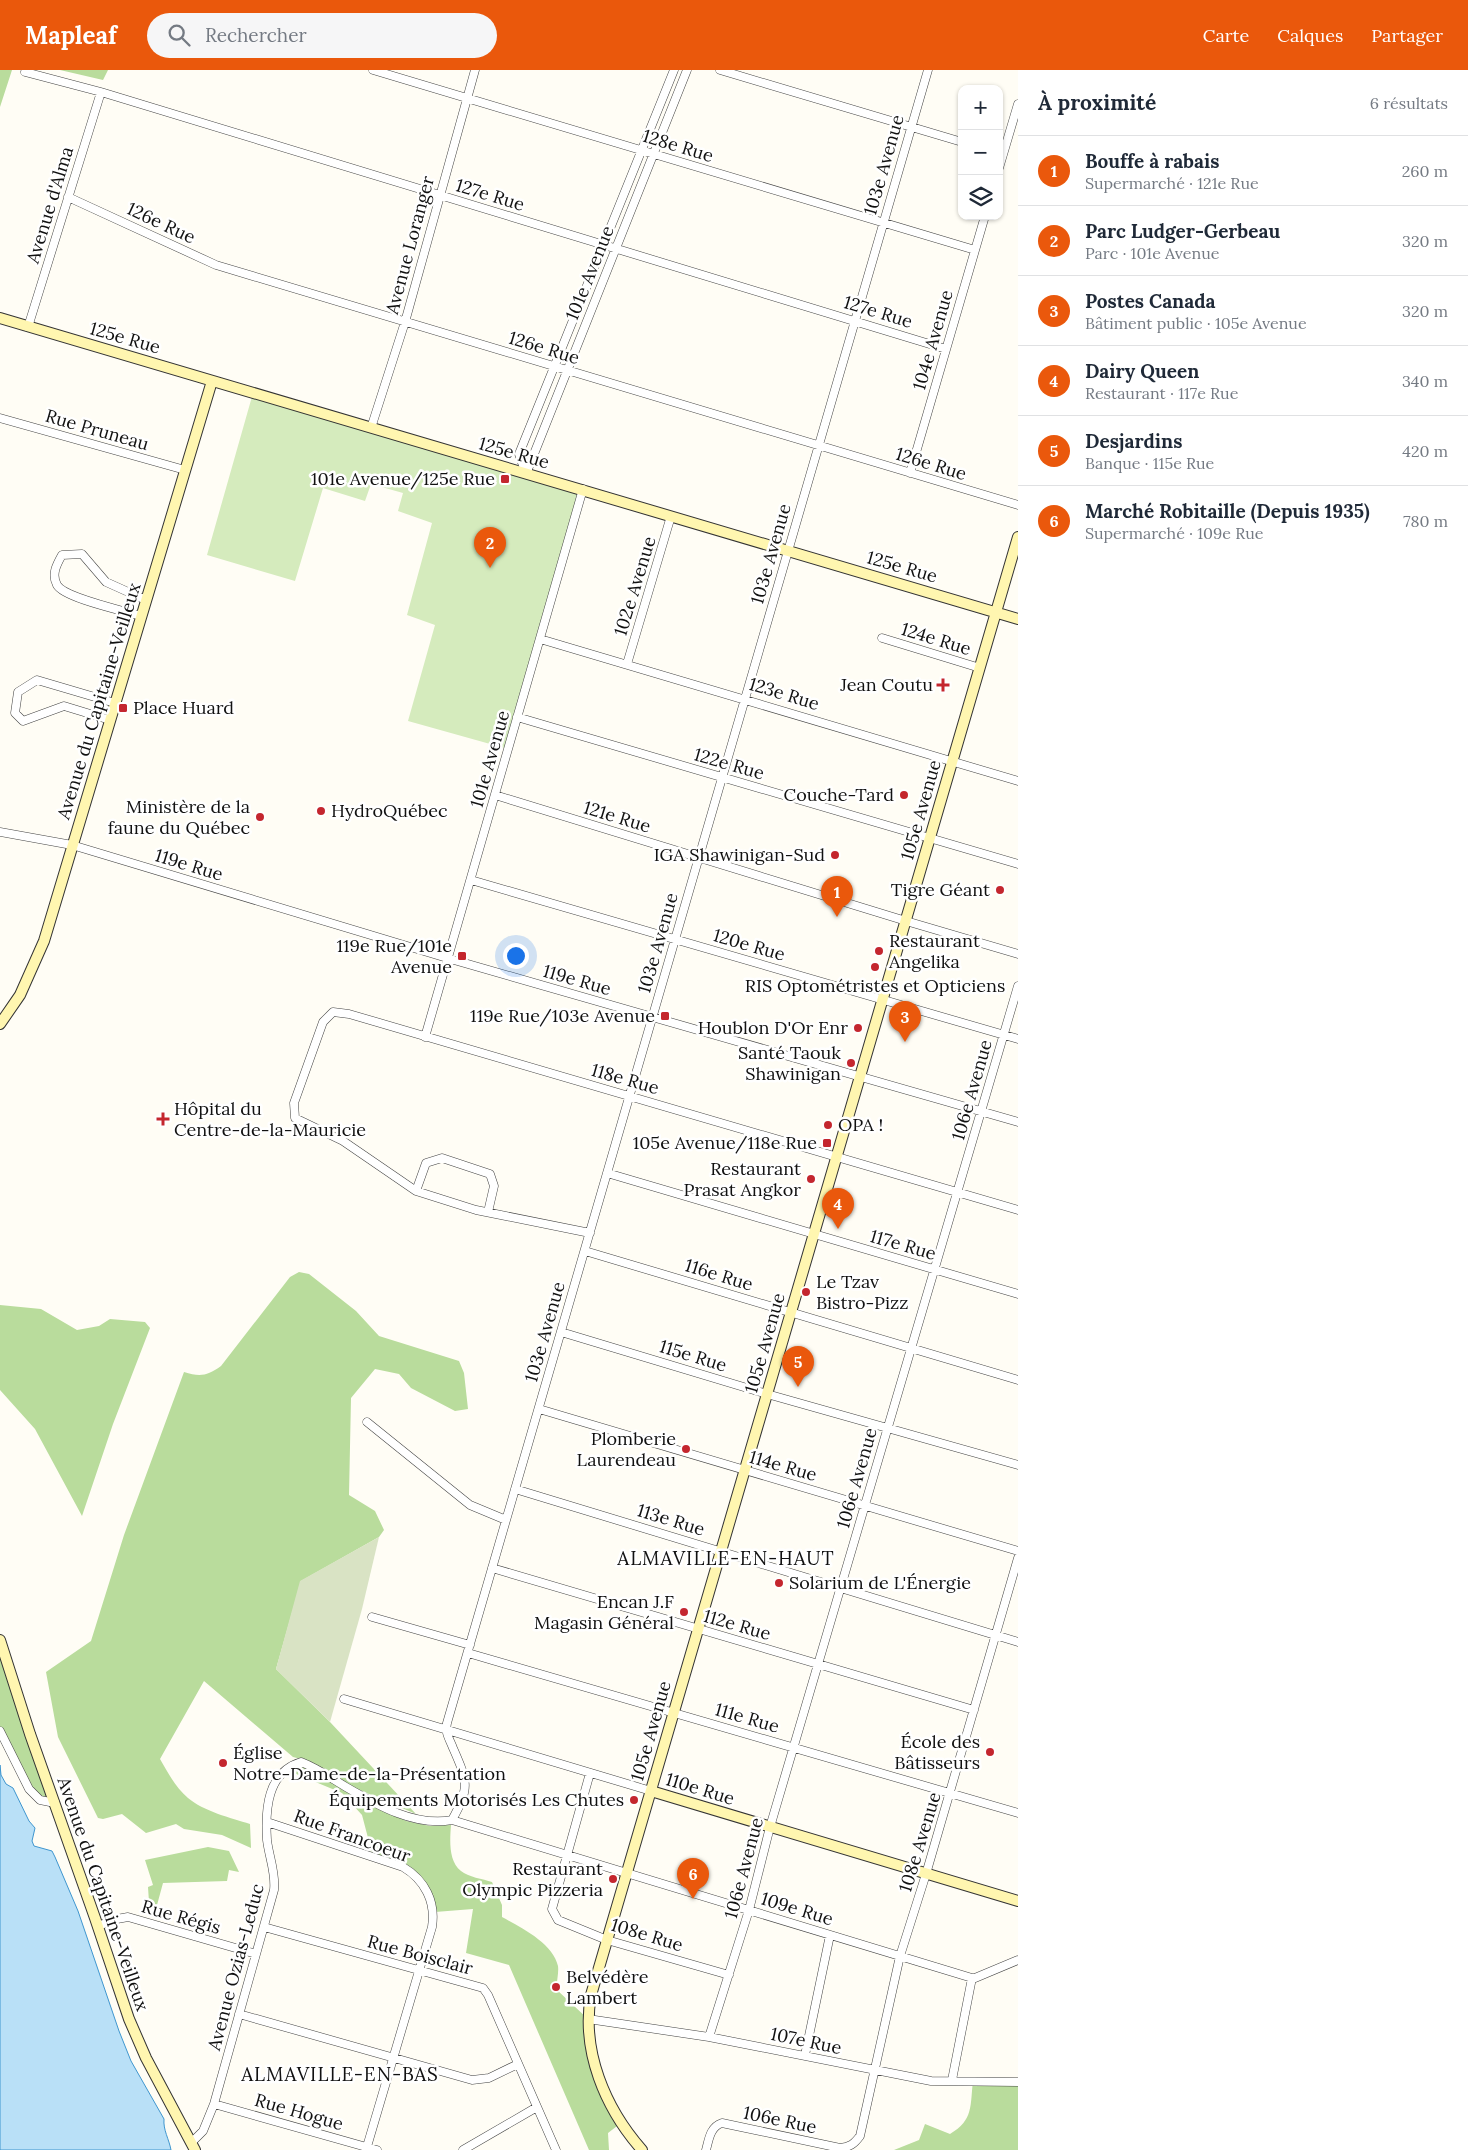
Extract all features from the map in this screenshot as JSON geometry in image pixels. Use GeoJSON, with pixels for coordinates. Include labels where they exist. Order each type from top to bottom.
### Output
{"type":"FeatureCollection","features":[{"type":"Feature","properties":{"kind":"street","name":"128e Rue"},"geometry":{"type":"LineString","coordinates":[[373,70],[975,250]]}},
{"type":"Feature","properties":{"kind":"street","name":"Avenue Loranger"},"geometry":{"type":"LineString","coordinates":[[371,428],[405,322],[474,70]]}},
{"type":"Feature","properties":{"kind":"street","name":"101e Avenue"},"geometry":{"type":"LineString","coordinates":[[526,474],[519,454],[674,70]]}},
{"type":"Feature","properties":{"kind":"street","name":"101e Avenue"},"geometry":{"type":"LineString","coordinates":[[526,474],[687,70]]}},
{"type":"Feature","properties":{"kind":"street"},"geometry":{"type":"LineString","coordinates":[[720,70],[958,141]]}},
{"type":"Feature","properties":{"kind":"street","name":"103e Avenue"},"geometry":{"type":"LineString","coordinates":[[446,1730],[928,70]]}},
{"type":"Feature","properties":{"kind":"street","name":"127e Rue"},"geometry":{"type":"LineString","coordinates":[[25,72],[101,92],[946,349]]}},
{"type":"Feature","properties":{"kind":"street","name":"Avenue d'Alma"},"geometry":{"type":"LineString","coordinates":[[28,326],[101,92]]}},
{"type":"Feature","properties":{"kind":"street"},"geometry":{"type":"LineString","coordinates":[[1003,148],[1018,104]]}},
{"type":"Feature","properties":{"kind":"street","name":"126e Rue"},"geometry":{"type":"LineString","coordinates":[[68,197],[216,265],[1018,506]]}},
{"type":"Feature","properties":{"kind":"street","name":"104e Avenue"},"geometry":{"type":"LineString","coordinates":[[910,473],[984,220]]}},
{"type":"Feature","properties":{"kind":"street","name":"125e Rue"},"geometry":{"type":"LineString","coordinates":[[0,318],[1018,619]]}},
{"type":"Feature","properties":{"kind":"street","name":"Avenue du Capitaine-Veilleux"},"geometry":{"type":"LineString","coordinates":[[0,1024],[20,995],[44,941],[212,381]]}},
{"type":"Feature","properties":{"kind":"street","name":"Rue Pruneau"},"geometry":{"type":"LineString","coordinates":[[0,418],[186,470]]}},
{"type":"Feature","properties":{"kind":"street","name":"101e Avenue"},"geometry":{"type":"LineString","coordinates":[[425,1036],[583,489]]}},
{"type":"Feature","properties":{"kind":"street","name":"102e Avenue"},"geometry":{"type":"LineString","coordinates":[[627,664],[672,516]]}},
{"type":"Feature","properties":{"kind":"street","name":"105e Avenue"},"geometry":{"type":"LineString","coordinates":[[642,2150],[621,2123],[602,2085],[589,2041],[590,1995],[1018,538]]}},
{"type":"Feature","properties":{"kind":"street"},"geometry":{"type":"LineString","coordinates":[[141,616],[67,594],[56,584],[54,569],[62,555],[82,554],[106,582],[146,600]]}},
{"type":"Feature","properties":{"kind":"street","name":"124e Rue"},"geometry":{"type":"LineString","coordinates":[[882,638],[980,668]]}},
{"type":"Feature","properties":{"kind":"street","name":"123e Rue"},"geometry":{"type":"LineString","coordinates":[[540,639],[1018,780]]}},
{"type":"Feature","properties":{"kind":"street"},"geometry":{"type":"LineString","coordinates":[[110,720],[64,706],[23,721],[15,713],[18,692],[37,680],[115,703]]}},
{"type":"Feature","properties":{"kind":"street","name":"122e Rue"},"geometry":{"type":"LineString","coordinates":[[517,717],[1018,864]]}},
{"type":"Feature","properties":{"kind":"street","name":"121e Rue"},"geometry":{"type":"LineString","coordinates":[[495,795],[906,922],[1018,954]]}},
{"type":"Feature","properties":{"kind":"street","name":"119e Rue"},"geometry":{"type":"LineString","coordinates":[[0,832],[72,845],[447,958],[1018,1122]]}},
{"type":"Feature","properties":{"kind":"street","name":"120e Rue"},"geometry":{"type":"LineString","coordinates":[[471,880],[1018,1039]]}},
{"type":"Feature","properties":{"kind":"street","name":"106e Avenue"},"geometry":{"type":"LineString","coordinates":[[709,2037],[749,1910],[770,1827],[1018,986]]}},
{"type":"Feature","properties":{"kind":"street","name":"118e Rue"},"geometry":{"type":"LineString","coordinates":[[416,1191],[343,1141],[295,1118],[294,1103],[323,1022],[333,1012],[348,1014],[425,1036],[1018,1210]]}},
{"type":"Feature","properties":{"kind":"street"},"geometry":{"type":"LineString","coordinates":[[488,1212],[494,1186],[490,1174],[442,1158],[426,1163],[416,1191],[488,1212],[590,1233]]}},
{"type":"Feature","properties":{"kind":"street","name":"117e Rue"},"geometry":{"type":"LineString","coordinates":[[607,1173],[1018,1294]]}},
{"type":"Feature","properties":{"kind":"street","name":"116e Rue"},"geometry":{"type":"LineString","coordinates":[[584,1251],[1018,1380]]}},
{"type":"Feature","properties":{"kind":"street","name":"115e Rue"},"geometry":{"type":"LineString","coordinates":[[561,1332],[766,1394],[1018,1465]]}},
{"type":"Feature","properties":{"kind":"street","name":"114e Rue"},"geometry":{"type":"LineString","coordinates":[[538,1410],[1018,1551]]}},
{"type":"Feature","properties":{"kind":"street"},"geometry":{"type":"LineString","coordinates":[[367,1422],[470,1505],[506,1520]]}},
{"type":"Feature","properties":{"kind":"street","name":"113e Rue"},"geometry":{"type":"LineString","coordinates":[[515,1489],[1018,1642]]}},
{"type":"Feature","properties":{"kind":"street","name":"108e Avenue"},"geometry":{"type":"LineString","coordinates":[[860,2136],[900,1956],[926,1874],[1018,1558]]}},
{"type":"Feature","properties":{"kind":"street","name":"112e Rue"},"geometry":{"type":"LineString","coordinates":[[492,1568],[974,1710]]}},
{"type":"Feature","properties":{"kind":"street","name":"111e Rue"},"geometry":{"type":"LineString","coordinates":[[372,1617],[673,1712],[1018,1813]]}},
{"type":"Feature","properties":{"kind":"street","name":"Avenue du Capitaine-Veilleux"},"geometry":{"type":"LineString","coordinates":[[0,1640],[20,1706],[135,2034],[194,2146]]}},
{"type":"Feature","properties":{"kind":"street","name":"110e Rue"},"geometry":{"type":"LineString","coordinates":[[344,1699],[1018,1901]]}},
{"type":"Feature","properties":{"kind":"street"},"geometry":{"type":"LineString","coordinates":[[446,1730],[465,1780],[466,1790],[464,1799],[452,1820]]}},
{"type":"Feature","properties":{"kind":"street"},"geometry":{"type":"LineString","coordinates":[[0,1731],[29,1790],[40,1800],[55,1802]]}},
{"type":"Feature","properties":{"kind":"street","name":"Avenue Ozias-Leduc"},"geometry":{"type":"LineString","coordinates":[[194,2146],[203,2131],[214,2104],[264,1927],[275,1880],[267,1841],[267,1822],[269,1798],[277,1777],[285,1769],[301,1762],[347,1788],[401,1814],[430,1822],[452,1820]]}},
{"type":"Feature","properties":{"kind":"street"},"geometry":{"type":"LineString","coordinates":[[566,1855],[590,1772]]}},
{"type":"Feature","properties":{"kind":"street","name":"109e Rue"},"geometry":{"type":"LineString","coordinates":[[452,1820],[972,1978]]}},
{"type":"Feature","properties":{"kind":"street","name":"Rue Francoeur"},"geometry":{"type":"LineString","coordinates":[[267,1822],[394,1863],[414,1874],[424,1886],[430,1898],[434,1916],[418,1971]]}},
{"type":"Feature","properties":{"kind":"street","name":"108e Rue"},"geometry":{"type":"LineString","coordinates":[[566,1855],[552,1909],[558,1920],[607,1940],[729,1975]]}},
{"type":"Feature","properties":{"kind":"street","name":"Rue Régis"},"geometry":{"type":"LineString","coordinates":[[98,1926],[117,1919],[128,1918],[256,1954]]}},
{"type":"Feature","properties":{"kind":"street","name":"Rue Boisclair"},"geometry":{"type":"LineString","coordinates":[[264,1927],[483,1988],[488,1995],[556,2150]]}},
{"type":"Feature","properties":{"kind":"street"},"geometry":{"type":"LineString","coordinates":[[805,2055],[830,1935]]}},
{"type":"Feature","properties":{"kind":"street"},"geometry":{"type":"LineString","coordinates":[[952,2080],[972,1978],[1018,1960]]}},
{"type":"Feature","properties":{"kind":"street"},"geometry":{"type":"LineString","coordinates":[[366,2148],[418,1971]]}},
{"type":"Feature","properties":{"kind":"street"},"geometry":{"type":"LineString","coordinates":[[239,2014],[472,2080],[490,2078],[518,2064]]}},
{"type":"Feature","properties":{"kind":"street","name":"107e Rue"},"geometry":{"type":"LineString","coordinates":[[588,2019],[709,2037],[931,2081],[1018,2082]]}},
{"type":"Feature","properties":{"kind":"street","name":"Rue Hogue"},"geometry":{"type":"LineString","coordinates":[[214,2104],[377,2150]]}},
{"type":"Feature","properties":{"kind":"street"},"geometry":{"type":"LineString","coordinates":[[463,2150],[537,2107]]}},
{"type":"Feature","properties":{"kind":"street","name":"106e Rue"},"geometry":{"type":"LineString","coordinates":[[706,2150],[712,2130],[716,2125],[722,2123],[840,2148],[849,2147],[856,2143],[860,2136]]}},
{"type":"Feature","properties":{"kind":"green space"},"geometry":{"type":"Polygon","coordinates":[[[0,70],[12,70],[0,107],[0,70]]]}},
{"type":"Feature","properties":{"kind":"green space"},"geometry":{"type":"Polygon","coordinates":[[[60,70],[108,70],[103,80],[60,70]]]}},
{"type":"Feature","properties":{"kind":"green space"},"geometry":{"type":"Polygon","coordinates":[[[253,393],[583,489],[508,749],[408,721],[435,625],[407,615],[432,523],[398,511],[403,493],[371,484],[365,501],[323,488],[295,581],[207,555],[253,393]]]}},
{"type":"Feature","properties":{"kind":"green space"},"geometry":{"type":"Polygon","coordinates":[[[299,1272],[309,1274],[356,1311],[379,1336],[459,1361],[464,1373],[468,1409],[455,1411],[411,1388],[399,1374],[375,1369],[351,1398],[349,1495],[375,1511],[384,1530],[379,1537],[301,1581],[276,1669],[330,1722],[416,1814],[350,1786],[309,1761],[293,1757],[204,1681],[160,1759],[176,1785],[194,1803],[218,1814],[250,1824],[251,1848],[222,1835],[184,1829],[176,1824],[146,1833],[122,1814],[103,1819],[98,1818],[58,1737],[46,1672],[91,1641],[124,1535],[184,1372],[203,1375],[221,1366],[290,1277],[299,1272]]]}},
{"type":"Feature","properties":{"kind":"green space"},"geometry":{"type":"Polygon","coordinates":[[[0,1305],[41,1309],[77,1330],[99,1326],[110,1319],[145,1322],[150,1328],[113,1424],[82,1516],[35,1429],[0,1390],[0,1305]]]}},
{"type":"Feature","properties":{"kind":"green space"},"geometry":{"type":"Polygon","coordinates":[[[379,1537],[362,1609],[330,1722],[276,1669],[300,1581],[379,1537]]]}},
{"type":"Feature","properties":{"kind":"green space"},"geometry":{"type":"Polygon","coordinates":[[[0,1640],[55,1803],[34,1796],[0,1731],[0,1640]]]}},
{"type":"Feature","properties":{"kind":"green space"},"geometry":{"type":"Polygon","coordinates":[[[307,1767],[406,1821],[430,1826],[451,1825],[451,1850],[457,1867],[468,1875],[492,1882],[502,1905],[502,1917],[535,1937],[550,1950],[558,1966],[557,1990],[588,2019],[589,2041],[621,2123],[608,2133],[609,2150],[589,2150],[509,1965],[466,1953],[473,1909],[435,1912],[422,1881],[372,1853],[362,1815],[342,1793],[289,1771],[307,1767]]]}},
{"type":"Feature","properties":{"kind":"green space"},"geometry":{"type":"Polygon","coordinates":[[[208,1847],[229,1851],[239,1872],[229,1870],[227,1881],[163,1883],[157,1905],[149,1902],[148,1887],[153,1885],[145,1860],[208,1847]]]}},
{"type":"Feature","properties":{"kind":"green space"},"geometry":{"type":"Polygon","coordinates":[[[973,2081],[1018,2082],[1018,2150],[894,2150],[919,2140],[925,2124],[950,2134],[958,2129],[967,2117],[971,2105],[973,2081]]]}},
{"type":"Feature","properties":{"kind":"water"},"geometry":{"type":"Polygon","coordinates":[[[0,1765],[1,1775],[6,1784],[13,1788],[29,1821],[35,1828],[32,1841],[34,1846],[52,1851],[55,1857],[78,1911],[131,2061],[164,2119],[165,2131],[171,2150],[0,2150],[0,1765]]]}},
{"type":"Feature","properties":{"kind":"place","name":"101e Avenue/125e Rue"},"geometry":{"type":"Point","coordinates":[505,479]}},
{"type":"Feature","properties":{"kind":"place","name":"Parc Ludger-Gerbeau"},"geometry":{"type":"Point","coordinates":[490,568]}},
{"type":"Feature","properties":{"kind":"place","name":"Jean Coutu"},"geometry":{"type":"Point","coordinates":[943,685]}},
{"type":"Feature","properties":{"kind":"place","name":"Place Huard"},"geometry":{"type":"Point","coordinates":[123,708]}},
{"type":"Feature","properties":{"kind":"place","name":"Couche-Tard"},"geometry":{"type":"Point","coordinates":[904,795]}},
{"type":"Feature","properties":{"kind":"place","name":"HydroQuébec"},"geometry":{"type":"Point","coordinates":[321,811]}},
{"type":"Feature","properties":{"kind":"place","name":"Ministère de la faune du Québec"},"geometry":{"type":"Point","coordinates":[260,817]}},
{"type":"Feature","properties":{"kind":"place","name":"IGA Shawinigan-Sud"},"geometry":{"type":"Point","coordinates":[835,855]}},
{"type":"Feature","properties":{"kind":"place","name":"Tigre Géant"},"geometry":{"type":"Point","coordinates":[1000,890]}},
{"type":"Feature","properties":{"kind":"place","name":"Bouffe à rabais"},"geometry":{"type":"Point","coordinates":[837,917]}},
{"type":"Feature","properties":{"kind":"place","name":"Restaurant Angelika"},"geometry":{"type":"Point","coordinates":[879,951]}},
{"type":"Feature","properties":{"kind":"place","name":"119e Rue/101e Avenue"},"geometry":{"type":"Point","coordinates":[462,956]}},
{"type":"Feature","properties":{"kind":"place","name":"RIS Optométristes et Opticiens"},"geometry":{"type":"Point","coordinates":[875,967]}},
{"type":"Feature","properties":{"kind":"place","name":"119e Rue/103e Avenue"},"geometry":{"type":"Point","coordinates":[665,1016]}},
{"type":"Feature","properties":{"kind":"place","name":"Houblon D'Or Enr"},"geometry":{"type":"Point","coordinates":[858,1028]}},
{"type":"Feature","properties":{"kind":"place","name":"Postes Canada"},"geometry":{"type":"Point","coordinates":[905,1042]}},
{"type":"Feature","properties":{"kind":"place","name":"Santé Taouk Shawinigan"},"geometry":{"type":"Point","coordinates":[851,1063]}},
{"type":"Feature","properties":{"kind":"place","name":"Hôpital du Centre-de-la-Mauricie"},"geometry":{"type":"Point","coordinates":[163,1119]}},
{"type":"Feature","properties":{"kind":"place","name":"OPA !"},"geometry":{"type":"Point","coordinates":[828,1125]}},
{"type":"Feature","properties":{"kind":"place","name":"105e Avenue/118e Rue"},"geometry":{"type":"Point","coordinates":[827,1143]}},
{"type":"Feature","properties":{"kind":"place","name":"Restaurant Prasat Angkor"},"geometry":{"type":"Point","coordinates":[811,1179]}},
{"type":"Feature","properties":{"kind":"place","name":"Dairy Queen"},"geometry":{"type":"Point","coordinates":[838,1229]}},
{"type":"Feature","properties":{"kind":"place","name":"Le Tzav Bistro-Pizz"},"geometry":{"type":"Point","coordinates":[806,1292]}},
{"type":"Feature","properties":{"kind":"place","name":"Desjardins"},"geometry":{"type":"Point","coordinates":[798,1387]}},
{"type":"Feature","properties":{"kind":"place","name":"Plomberie Laurendeau"},"geometry":{"type":"Point","coordinates":[686,1449]}},
{"type":"Feature","properties":{"kind":"place","name":"Solarium de L'Énergie"},"geometry":{"type":"Point","coordinates":[779,1583]}},
{"type":"Feature","properties":{"kind":"place","name":"Encan J.F Magasin Général"},"geometry":{"type":"Point","coordinates":[684,1612]}},
{"type":"Feature","properties":{"kind":"place","name":"École des Bâtisseurs"},"geometry":{"type":"Point","coordinates":[990,1752]}},
{"type":"Feature","properties":{"kind":"place","name":"Église Notre-Dame-de-la-Présentation"},"geometry":{"type":"Point","coordinates":[223,1763]}},
{"type":"Feature","properties":{"kind":"place","name":"Équipements Motorisés Les Chutes"},"geometry":{"type":"Point","coordinates":[634,1800]}},
{"type":"Feature","properties":{"kind":"place","name":"Restaurant Olympic Pizzeria"},"geometry":{"type":"Point","coordinates":[613,1879]}},
{"type":"Feature","properties":{"kind":"place","name":"Marché Robitaille (Depuis 1935)"},"geometry":{"type":"Point","coordinates":[693,1899]}},
{"type":"Feature","properties":{"kind":"place","name":"Belvédère Lambert"},"geometry":{"type":"Point","coordinates":[556,1987]}},
{"type":"Feature","properties":{"kind":"district","name":"ALMAVILLE-EN-HAUT"},"geometry":{"type":"Point","coordinates":[726,1558]}},
{"type":"Feature","properties":{"kind":"district","name":"ALMAVILLE-EN-BAS"},"geometry":{"type":"Point","coordinates":[340,2074]}}]}
